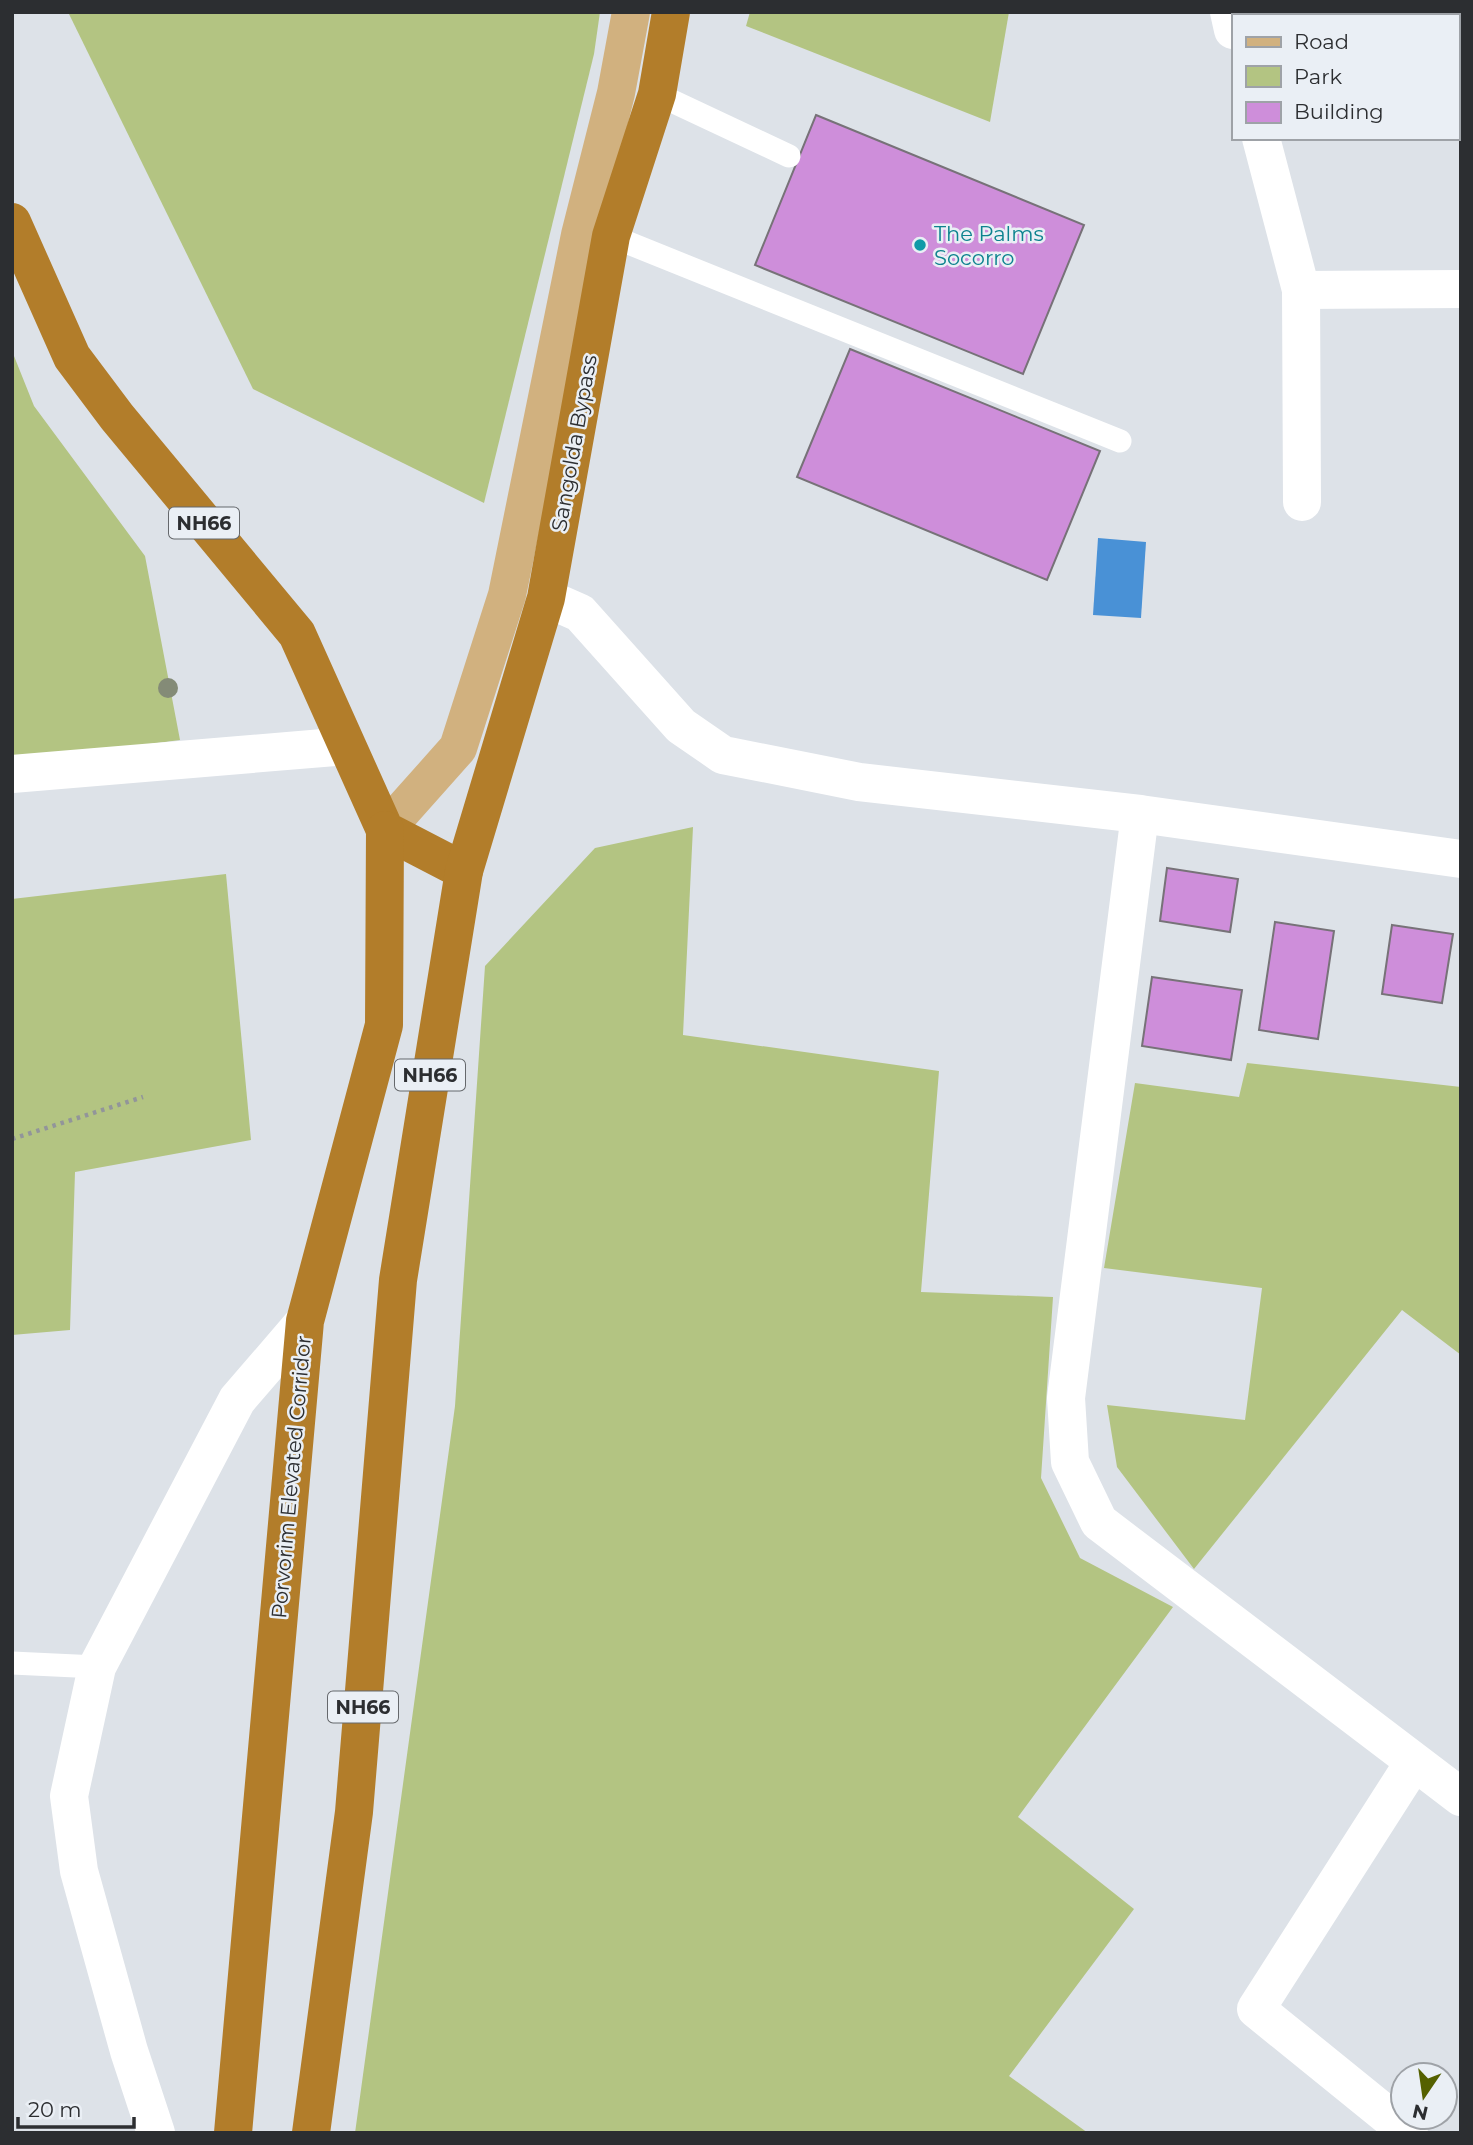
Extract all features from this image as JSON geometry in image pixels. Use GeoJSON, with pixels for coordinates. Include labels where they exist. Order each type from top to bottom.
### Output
{"type":"FeatureCollection","features":[{"type":"Feature","properties":{"kind":"highway","name":"Sangolda Bypass"},"geometry":{"type":"LineString","coordinates":[[464,871],[546,598],[611,236],[657,94],[671,12]]}},
{"type":"Feature","properties":{"kind":"highway","name":"NH66"},"geometry":{"type":"LineString","coordinates":[[12,222],[72,357],[117,417],[297,634],[385,830]]}},
{"type":"Feature","properties":{"kind":"highway"},"geometry":{"type":"LineString","coordinates":[[385,830],[464,871]]}},
{"type":"Feature","properties":{"kind":"highway","name":"Porvorim Elevated Corridor"},"geometry":{"type":"LineString","coordinates":[[233,2133],[305,1321],[384,1025],[385,830]]}},
{"type":"Feature","properties":{"kind":"highway","name":"NH66"},"geometry":{"type":"LineString","coordinates":[[311,2133],[354,1812],[398,1280],[464,871]]}},
{"type":"Feature","properties":{"kind":"main road","name":"Sangolda Bypass"},"geometry":{"type":"LineString","coordinates":[[385,830],[458,748],[507,595],[580,234],[616,93],[631,12]]}},
{"type":"Feature","properties":{"kind":"street"},"geometry":{"type":"LineString","coordinates":[[1262,140],[1301,290],[1302,502]]}},
{"type":"Feature","properties":{"kind":"street"},"geometry":{"type":"LineString","coordinates":[[1301,290],[1461,289]]}},
{"type":"Feature","properties":{"kind":"street"},"geometry":{"type":"LineString","coordinates":[[546,598],[580,613],[681,726],[723,755],[859,782],[1140,814],[1461,859]]}},
{"type":"Feature","properties":{"kind":"street"},"geometry":{"type":"LineString","coordinates":[[12,774],[347,746]]}},
{"type":"Feature","properties":{"kind":"street"},"geometry":{"type":"LineString","coordinates":[[1140,814],[1066,1398],[1070,1462],[1099,1522],[1461,1797]]}},
{"type":"Feature","properties":{"kind":"street"},"geometry":{"type":"LineString","coordinates":[[156,2133],[129,2051],[79,1871],[69,1796],[97,1667],[237,1400],[305,1321]]}},
{"type":"Feature","properties":{"kind":"street"},"geometry":{"type":"LineString","coordinates":[[1409,2133],[1256,2009],[1414,1762]]}},
{"type":"Feature","properties":{"kind":"lane"},"geometry":{"type":"LineString","coordinates":[[657,94],[789,156]]}},
{"type":"Feature","properties":{"kind":"lane"},"geometry":{"type":"LineString","coordinates":[[611,236],[1121,442]]}},
{"type":"Feature","properties":{"kind":"lane"},"geometry":{"type":"LineString","coordinates":[[12,1663],[97,1667]]}},
{"type":"Feature","properties":{"kind":"path"},"geometry":{"type":"LineString","coordinates":[[12,1139],[143,1097]]}},
{"type":"Feature","properties":{"kind":"green space"},"geometry":{"type":"Polygon","coordinates":[[[68,12],[600,12],[594,54],[484,503],[253,389],[68,12]]]}},
{"type":"Feature","properties":{"kind":"green space"},"geometry":{"type":"Polygon","coordinates":[[[750,12],[1009,12],[990,122],[746,26],[750,12]]]}},
{"type":"Feature","properties":{"kind":"green space"},"geometry":{"type":"Polygon","coordinates":[[[12,351],[34,406],[145,556],[180,740],[12,762],[12,351]]]}},
{"type":"Feature","properties":{"kind":"green space"},"geometry":{"type":"Polygon","coordinates":[[[693,827],[683,1035],[939,1071],[921,1292],[1053,1297],[1041,1478],[1080,1558],[1173,1607],[1018,1817],[1134,1909],[1009,2076],[1088,2133],[355,2133],[455,1406],[485,966],[595,848],[693,827]]]}},
{"type":"Feature","properties":{"kind":"green space"},"geometry":{"type":"Polygon","coordinates":[[[226,874],[251,1140],[75,1172],[70,1330],[12,1335],[12,899],[226,874]]]}},
{"type":"Feature","properties":{"kind":"green space"},"geometry":{"type":"Polygon","coordinates":[[[1247,1063],[1461,1087],[1461,1355],[1402,1310],[1194,1569],[1117,1467],[1107,1405],[1245,1420],[1262,1288],[1104,1268],[1135,1083],[1239,1097],[1247,1063]]]}},
{"type":"Feature","properties":{"kind":"water"},"geometry":{"type":"Polygon","coordinates":[[[1098,538],[1146,542],[1141,618],[1093,615],[1098,538]]]}},
{"type":"Feature","properties":{"kind":"building","name":"The Palms Socorro"},"geometry":{"type":"Polygon","coordinates":[[[816,115],[1084,225],[1023,374],[755,265],[816,115]]]}},
{"type":"Feature","properties":{"kind":"building"},"geometry":{"type":"Polygon","coordinates":[[[850,349],[1100,451],[1047,580],[797,477],[850,349]]]}},
{"type":"Feature","properties":{"kind":"building"},"geometry":{"type":"Polygon","coordinates":[[[1167,868],[1238,879],[1230,932],[1160,921],[1167,868]]]}},
{"type":"Feature","properties":{"kind":"building"},"geometry":{"type":"Polygon","coordinates":[[[1275,922],[1334,931],[1318,1039],[1259,1030],[1275,922]]]}},
{"type":"Feature","properties":{"kind":"building"},"geometry":{"type":"Polygon","coordinates":[[[1392,925],[1453,934],[1442,1003],[1382,994],[1392,925]]]}},
{"type":"Feature","properties":{"kind":"building"},"geometry":{"type":"Polygon","coordinates":[[[1152,977],[1242,990],[1231,1060],[1142,1046],[1152,977]]]}},
{"type":"Feature","properties":{"kind":"place","name":"The Palms Socorro"},"geometry":{"type":"Point","coordinates":[920,245]}}]}
